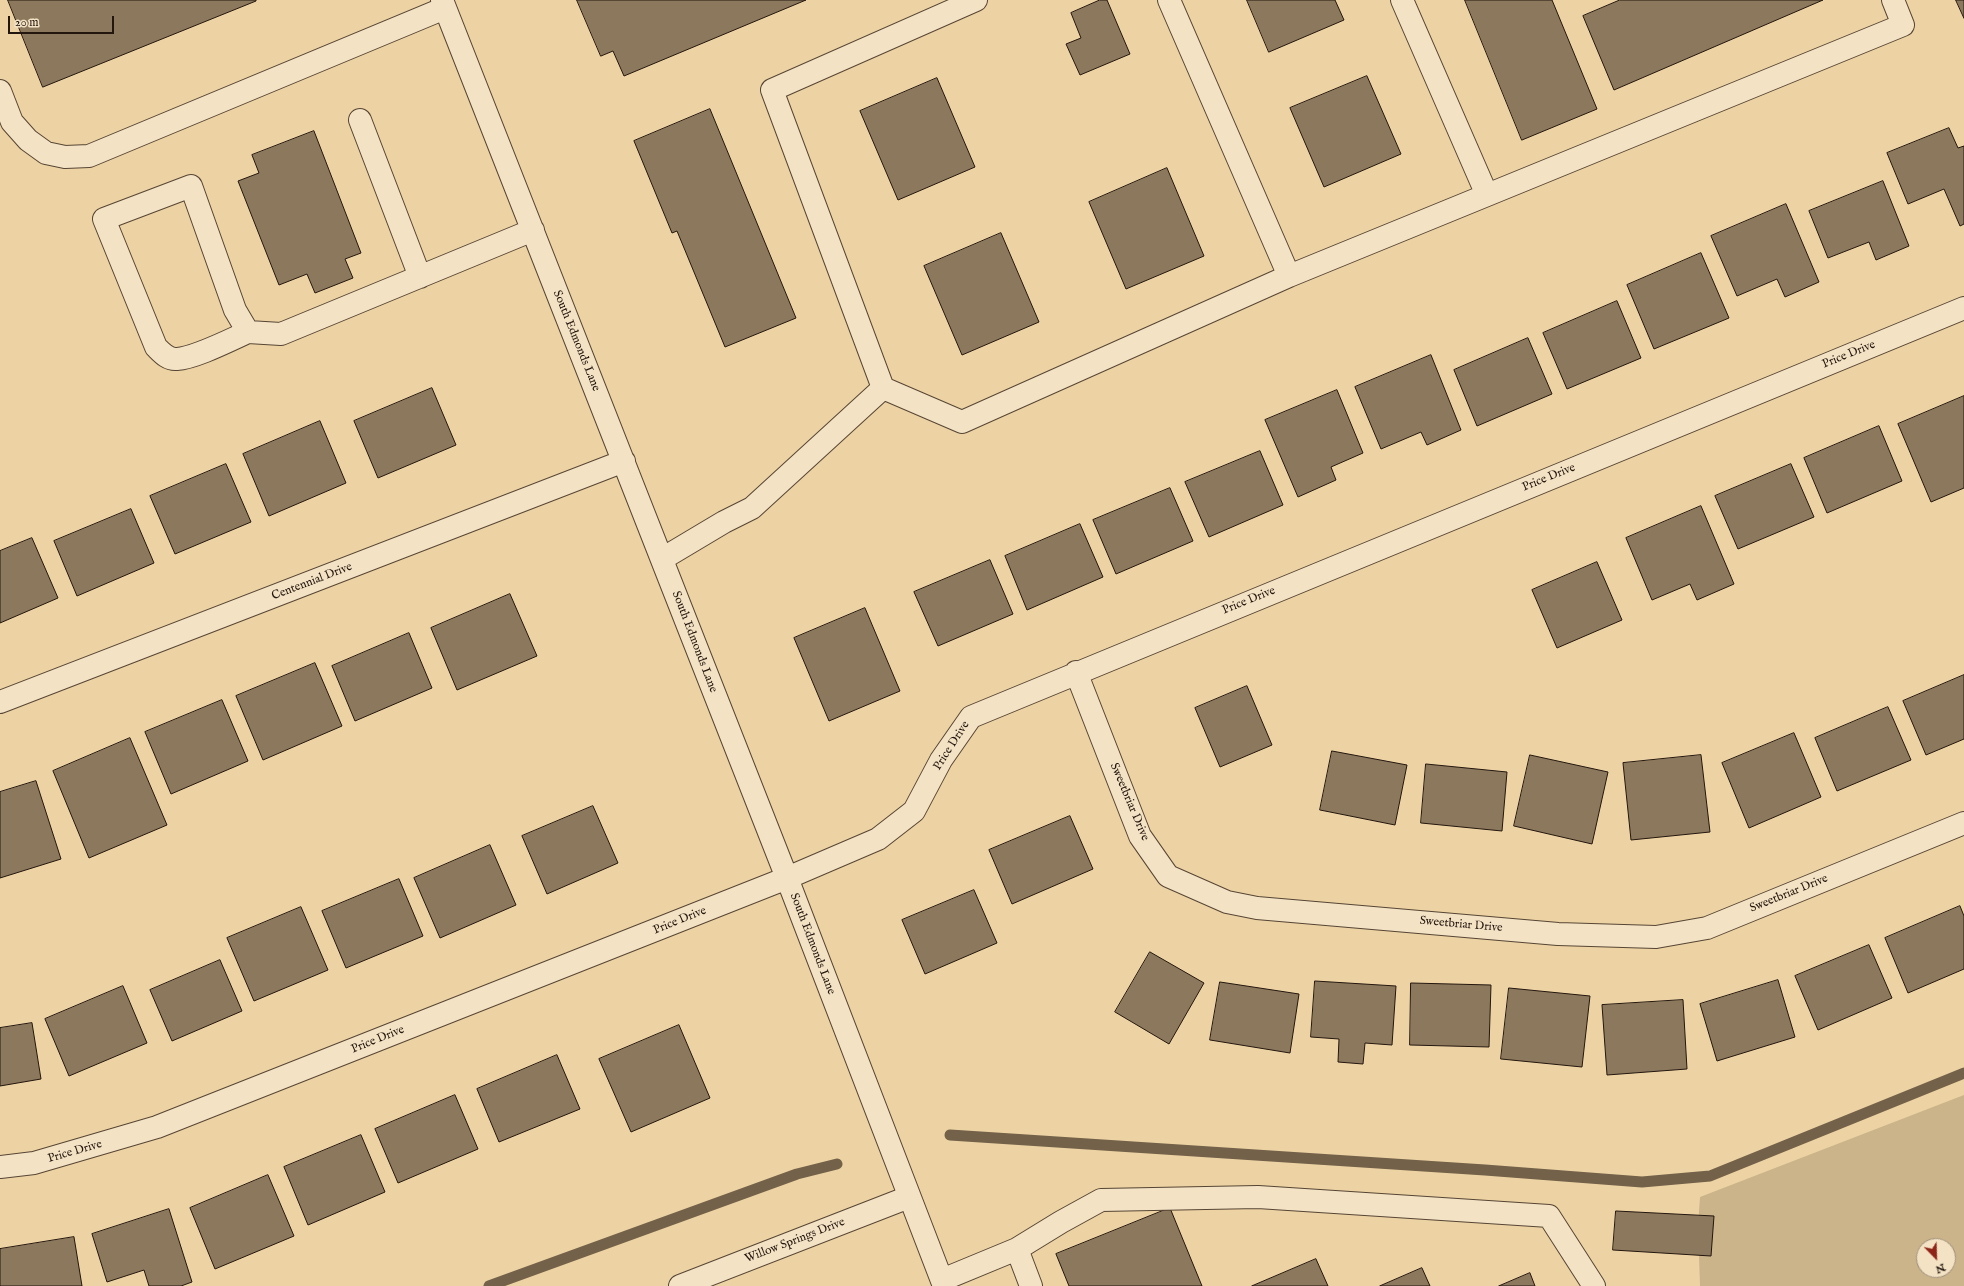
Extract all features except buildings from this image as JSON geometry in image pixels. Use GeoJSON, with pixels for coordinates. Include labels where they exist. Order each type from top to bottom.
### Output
{"type":"FeatureCollection","features":[{"type":"Feature","properties":{"kind":"street"},"geometry":{"type":"LineString","coordinates":[[976,0],[772,90],[883,388],[962,422],[1289,276],[1903,25],[1893,0]]}},
{"type":"Feature","properties":{"kind":"street"},"geometry":{"type":"LineString","coordinates":[[1169,0],[1289,276]]}},
{"type":"Feature","properties":{"kind":"street"},"geometry":{"type":"LineString","coordinates":[[1402,0],[1487,195]]}},
{"type":"Feature","properties":{"kind":"street"},"geometry":{"type":"LineString","coordinates":[[0,92],[12,122],[28,140],[46,153],[65,157],[89,156],[444,4]]}},
{"type":"Feature","properties":{"kind":"street","name":"South Edmonds Lane"},"geometry":{"type":"LineString","coordinates":[[444,4],[787,878],[943,1283]]}},
{"type":"Feature","properties":{"kind":"street"},"geometry":{"type":"LineString","coordinates":[[360,120],[420,277]]}},
{"type":"Feature","properties":{"kind":"street"},"geometry":{"type":"LineString","coordinates":[[248,332],[235,310],[191,186],[104,218],[156,347],[164,356],[176,360],[205,351],[248,332],[281,334],[533,230]]}},
{"type":"Feature","properties":{"kind":"street","name":"Price Drive"},"geometry":{"type":"LineString","coordinates":[[0,1168],[34,1163],[157,1127],[787,878],[878,839],[914,811],[941,760],[971,716],[1964,308]]}},
{"type":"Feature","properties":{"kind":"street"},"geometry":{"type":"LineString","coordinates":[[662,559],[724,522],[752,508],[883,388]]}},
{"type":"Feature","properties":{"kind":"street","name":"Centennial Drive"},"geometry":{"type":"LineString","coordinates":[[0,702],[624,462]]}},
{"type":"Feature","properties":{"kind":"street","name":"Sweetbriar Drive"},"geometry":{"type":"LineString","coordinates":[[1076,672],[1140,836],[1168,876],[1227,902],[1257,908],[1558,934],[1656,937],[1707,928],[1964,823]]}},
{"type":"Feature","properties":{"kind":"street","name":"Willow Springs Drive"},"geometry":{"type":"LineString","coordinates":[[680,1286],[909,1197]]}},
{"type":"Feature","properties":{"kind":"street"},"geometry":{"type":"LineString","coordinates":[[943,1283],[1017,1249],[1101,1200],[1274,1198],[1549,1216],[1594,1286]]}},
{"type":"Feature","properties":{"kind":"street"},"geometry":{"type":"LineString","coordinates":[[1017,1249],[1031,1286]]}},
{"type":"Feature","properties":{"kind":"shaded area"},"geometry":{"type":"Polygon","coordinates":[[[1964,1095],[1964,1286],[1700,1286],[1698,1226],[1700,1197],[1964,1095]]]}},
{"type":"Feature","properties":{"kind":"waterway"},"geometry":{"type":"LineString","coordinates":[[950,1135],[1485,1170],[1642,1182],[1710,1176],[1964,1073]]}},
{"type":"Feature","properties":{"kind":"waterway"},"geometry":{"type":"LineString","coordinates":[[489,1286],[797,1174],[837,1164]]}}]}
